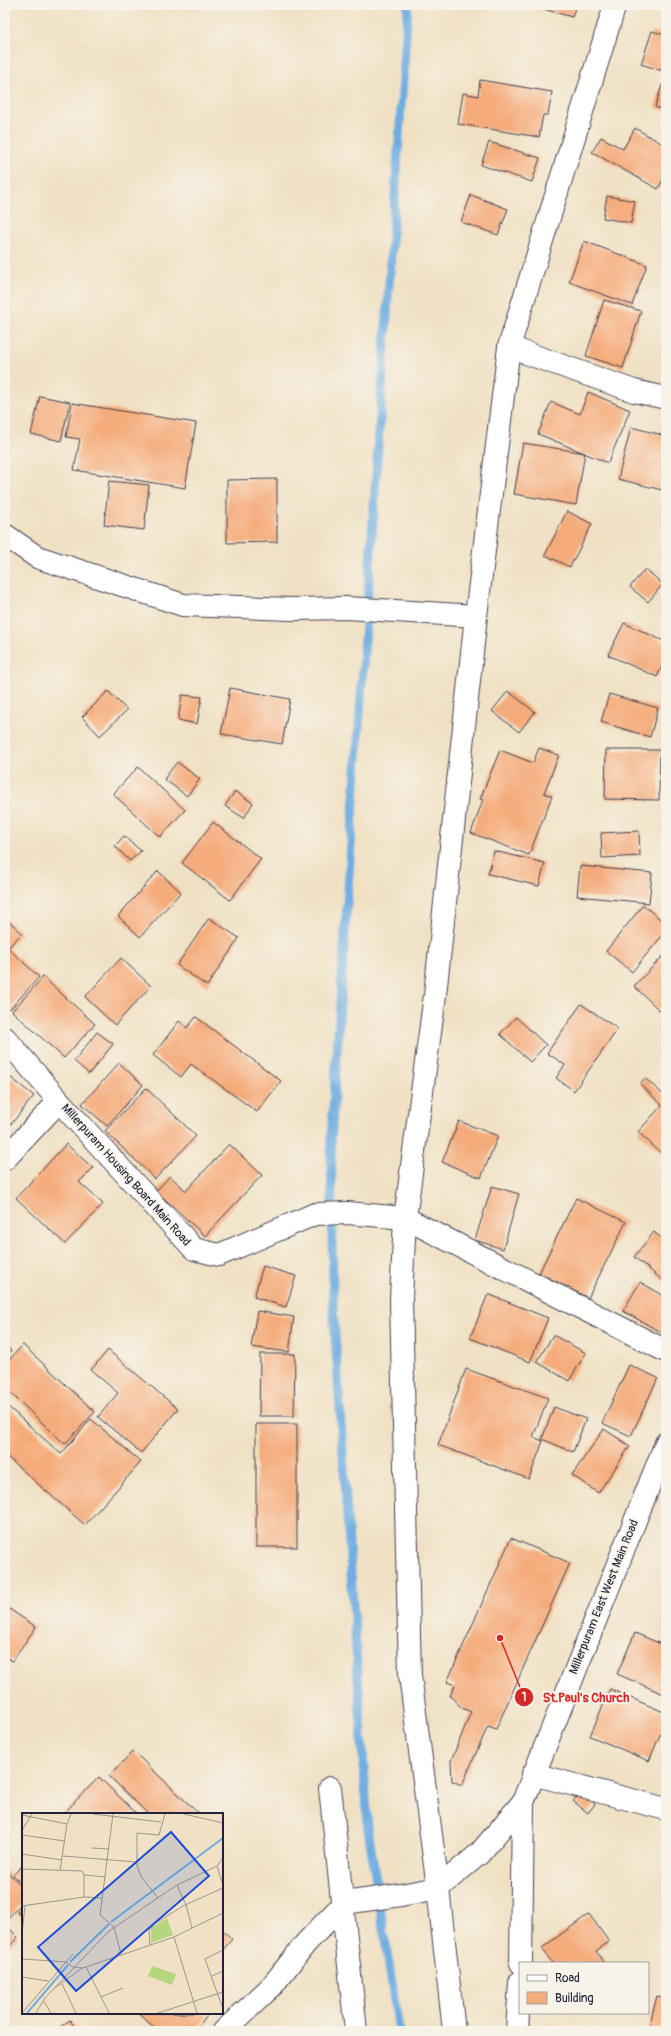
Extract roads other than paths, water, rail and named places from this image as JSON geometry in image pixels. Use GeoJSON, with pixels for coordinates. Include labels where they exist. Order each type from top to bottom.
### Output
{"type":"FeatureCollection","features":[{"type":"Feature","properties":{"kind":"street"},"geometry":{"type":"LineString","coordinates":[[454,2031],[438,1888],[410,1675],[401,1299],[405,1218],[435,995],[476,616],[509,347],[615,5]]}},
{"type":"Feature","properties":{"kind":"street"},"geometry":{"type":"LineString","coordinates":[[509,347],[634,391],[666,398]]}},
{"type":"Feature","properties":{"kind":"street"},"geometry":{"type":"LineString","coordinates":[[5,535],[37,557],[183,605],[292,609],[347,608],[476,616]]}},
{"type":"Feature","properties":{"kind":"street","name":"Millerpuram Housing Board Main Road"},"geometry":{"type":"LineString","coordinates":[[5,1038],[58,1101],[194,1249],[219,1255],[315,1214],[346,1213],[405,1218]]}},
{"type":"Feature","properties":{"kind":"street"},"geometry":{"type":"LineString","coordinates":[[5,1159],[58,1101]]}},
{"type":"Feature","properties":{"kind":"street"},"geometry":{"type":"LineString","coordinates":[[405,1218],[666,1351]]}},
{"type":"Feature","properties":{"kind":"street","name":"Millerpuram East West Main Road"},"geometry":{"type":"LineString","coordinates":[[522,1802],[666,1443]]}},
{"type":"Feature","properties":{"kind":"street"},"geometry":{"type":"LineString","coordinates":[[533,1774],[666,1809]]}},
{"type":"Feature","properties":{"kind":"street"},"geometry":{"type":"LineString","coordinates":[[330,1788],[354,1902],[356,2031]]}},
{"type":"Feature","properties":{"kind":"street"},"geometry":{"type":"LineString","coordinates":[[224,2031],[272,1986],[305,1944],[354,1902],[438,1888],[480,1853],[522,1802]]}},
{"type":"Feature","properties":{"kind":"street"},"geometry":{"type":"LineString","coordinates":[[521,1962],[522,1802]]}},
{"type":"Feature","properties":{"kind":"street"},"geometry":{"type":"LineString","coordinates":[[517,2031],[519,1998]]}},
{"type":"Feature","properties":{"kind":"waterway"},"geometry":{"type":"LineString","coordinates":[[399,2031],[368,1828],[333,1304],[331,1139],[408,5]]}},
{"type":"Feature","properties":{"kind":"place","name":"St.Paul's Church"},"geometry":{"type":"Point","coordinates":[500,1638]}}]}
